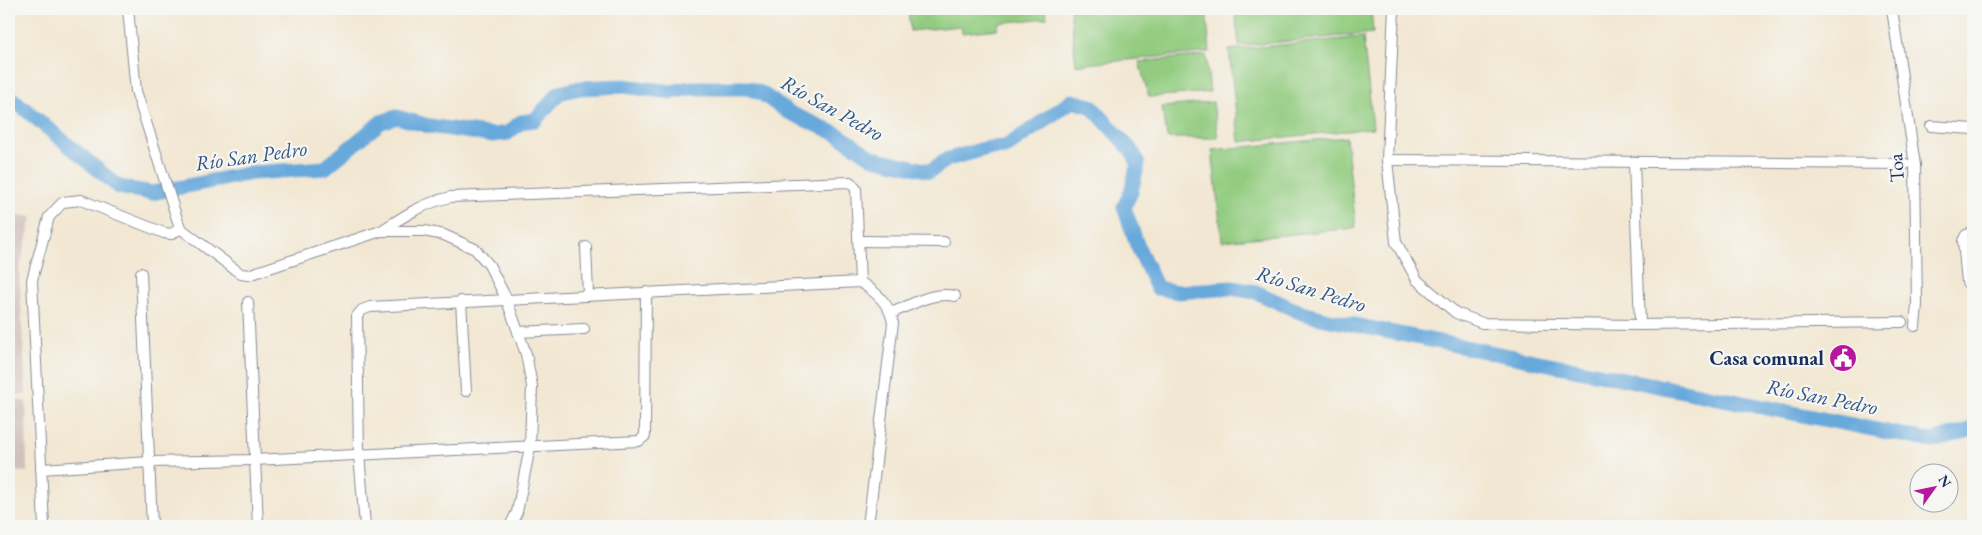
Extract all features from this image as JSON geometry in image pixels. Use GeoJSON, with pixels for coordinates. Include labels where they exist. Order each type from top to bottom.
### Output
{"type":"FeatureCollection","features":[{"type":"Feature","properties":{"kind":"street"},"geometry":{"type":"LineString","coordinates":[[128,9],[136,91],[179,223],[241,274],[248,275],[381,231],[411,211],[430,202],[451,197],[850,182],[856,189],[860,282]]}},
{"type":"Feature","properties":{"kind":"street"},"geometry":{"type":"LineString","coordinates":[[1394,9],[1387,160],[1396,242],[1417,280],[1456,313],[1482,323],[1640,325],[1902,322]]}},
{"type":"Feature","properties":{"kind":"street","name":"Toa"},"geometry":{"type":"LineString","coordinates":[[1892,9],[1915,165],[1917,305],[1915,326]]}},
{"type":"Feature","properties":{"kind":"street"},"geometry":{"type":"LineString","coordinates":[[1931,126],[1973,129]]}},
{"type":"Feature","properties":{"kind":"street"},"geometry":{"type":"LineString","coordinates":[[1387,160],[1906,164]]}},
{"type":"Feature","properties":{"kind":"street"},"geometry":{"type":"LineString","coordinates":[[1634,162],[1640,325]]}},
{"type":"Feature","properties":{"kind":"street"},"geometry":{"type":"LineString","coordinates":[[44,526],[32,280],[49,217],[63,202],[81,200],[172,234],[179,223]]}},
{"type":"Feature","properties":{"kind":"street"},"geometry":{"type":"LineString","coordinates":[[381,231],[424,231],[458,239],[475,249],[488,265],[506,298],[526,354],[532,386],[530,448],[517,512],[510,526]]}},
{"type":"Feature","properties":{"kind":"street"},"geometry":{"type":"LineString","coordinates":[[1973,233],[1968,234],[1963,239],[1967,282],[1973,290]]}},
{"type":"Feature","properties":{"kind":"street"},"geometry":{"type":"LineString","coordinates":[[859,241],[944,242]]}},
{"type":"Feature","properties":{"kind":"street"},"geometry":{"type":"LineString","coordinates":[[586,247],[588,294]]}},
{"type":"Feature","properties":{"kind":"street"},"geometry":{"type":"LineString","coordinates":[[142,273],[152,526]]}},
{"type":"Feature","properties":{"kind":"street"},"geometry":{"type":"LineString","coordinates":[[365,526],[360,454],[357,316],[362,310],[370,307],[506,298],[860,282],[873,290],[891,313],[893,323],[868,526]]}},
{"type":"Feature","properties":{"kind":"street"},"geometry":{"type":"LineString","coordinates":[[41,469],[150,462],[254,460],[530,448],[643,440],[645,436],[646,292]]}},
{"type":"Feature","properties":{"kind":"street"},"geometry":{"type":"LineString","coordinates":[[891,313],[930,296],[944,294],[954,296]]}},
{"type":"Feature","properties":{"kind":"street"},"geometry":{"type":"LineString","coordinates":[[460,301],[466,391]]}},
{"type":"Feature","properties":{"kind":"street"},"geometry":{"type":"LineString","coordinates":[[248,302],[258,526]]}},
{"type":"Feature","properties":{"kind":"street"},"geometry":{"type":"LineString","coordinates":[[518,332],[584,329]]}},
{"type":"Feature","properties":{"kind":"shaded area"},"geometry":{"type":"Polygon","coordinates":[[[9,213],[32,217],[19,270],[26,395],[9,394],[9,213]]]}},
{"type":"Feature","properties":{"kind":"shaded area"},"geometry":{"type":"Polygon","coordinates":[[[9,400],[26,401],[27,472],[9,471],[9,400]]]}},
{"type":"Feature","properties":{"kind":"green space"},"geometry":{"type":"Polygon","coordinates":[[[880,9],[1046,9],[1047,18],[998,23],[998,29],[962,33],[961,26],[910,31],[908,11],[881,14],[880,9]]]}},
{"type":"Feature","properties":{"kind":"green space"},"geometry":{"type":"Polygon","coordinates":[[[1070,9],[1206,9],[1210,52],[1076,65],[1070,9]]]}},
{"type":"Feature","properties":{"kind":"green space"},"geometry":{"type":"Polygon","coordinates":[[[1235,9],[1371,9],[1373,33],[1239,46],[1235,9]]]}},
{"type":"Feature","properties":{"kind":"green space"},"geometry":{"type":"Polygon","coordinates":[[[1363,37],[1373,128],[1239,142],[1229,50],[1363,37]]]}},
{"type":"Feature","properties":{"kind":"green space"},"geometry":{"type":"Polygon","coordinates":[[[1206,55],[1210,92],[1149,97],[1139,62],[1206,55]]]}},
{"type":"Feature","properties":{"kind":"green space"},"geometry":{"type":"Polygon","coordinates":[[[1213,102],[1218,138],[1167,138],[1162,107],[1213,102]]]}},
{"type":"Feature","properties":{"kind":"green space"},"geometry":{"type":"Polygon","coordinates":[[[1346,137],[1356,228],[1222,241],[1212,150],[1346,137]]]}},
{"type":"Feature","properties":{"kind":"waterway","name":"Río San Pedro"},"geometry":{"type":"LineString","coordinates":[[9,96],[119,187],[152,193],[252,173],[325,168],[381,122],[397,117],[429,126],[493,135],[508,133],[521,122],[535,120],[559,93],[580,88],[623,86],[672,92],[689,88],[747,88],[761,93],[788,112],[837,134],[873,158],[930,171],[948,159],[988,148],[1006,147],[1072,101],[1091,106],[1132,151],[1138,163],[1131,192],[1124,207],[1138,247],[1157,288],[1178,292],[1231,288],[1256,292],[1302,313],[1325,319],[1932,441],[1973,429]]}},
{"type":"Feature","properties":{"kind":"place","name":"Casa comunal"},"geometry":{"type":"Point","coordinates":[1843,358]}}]}
